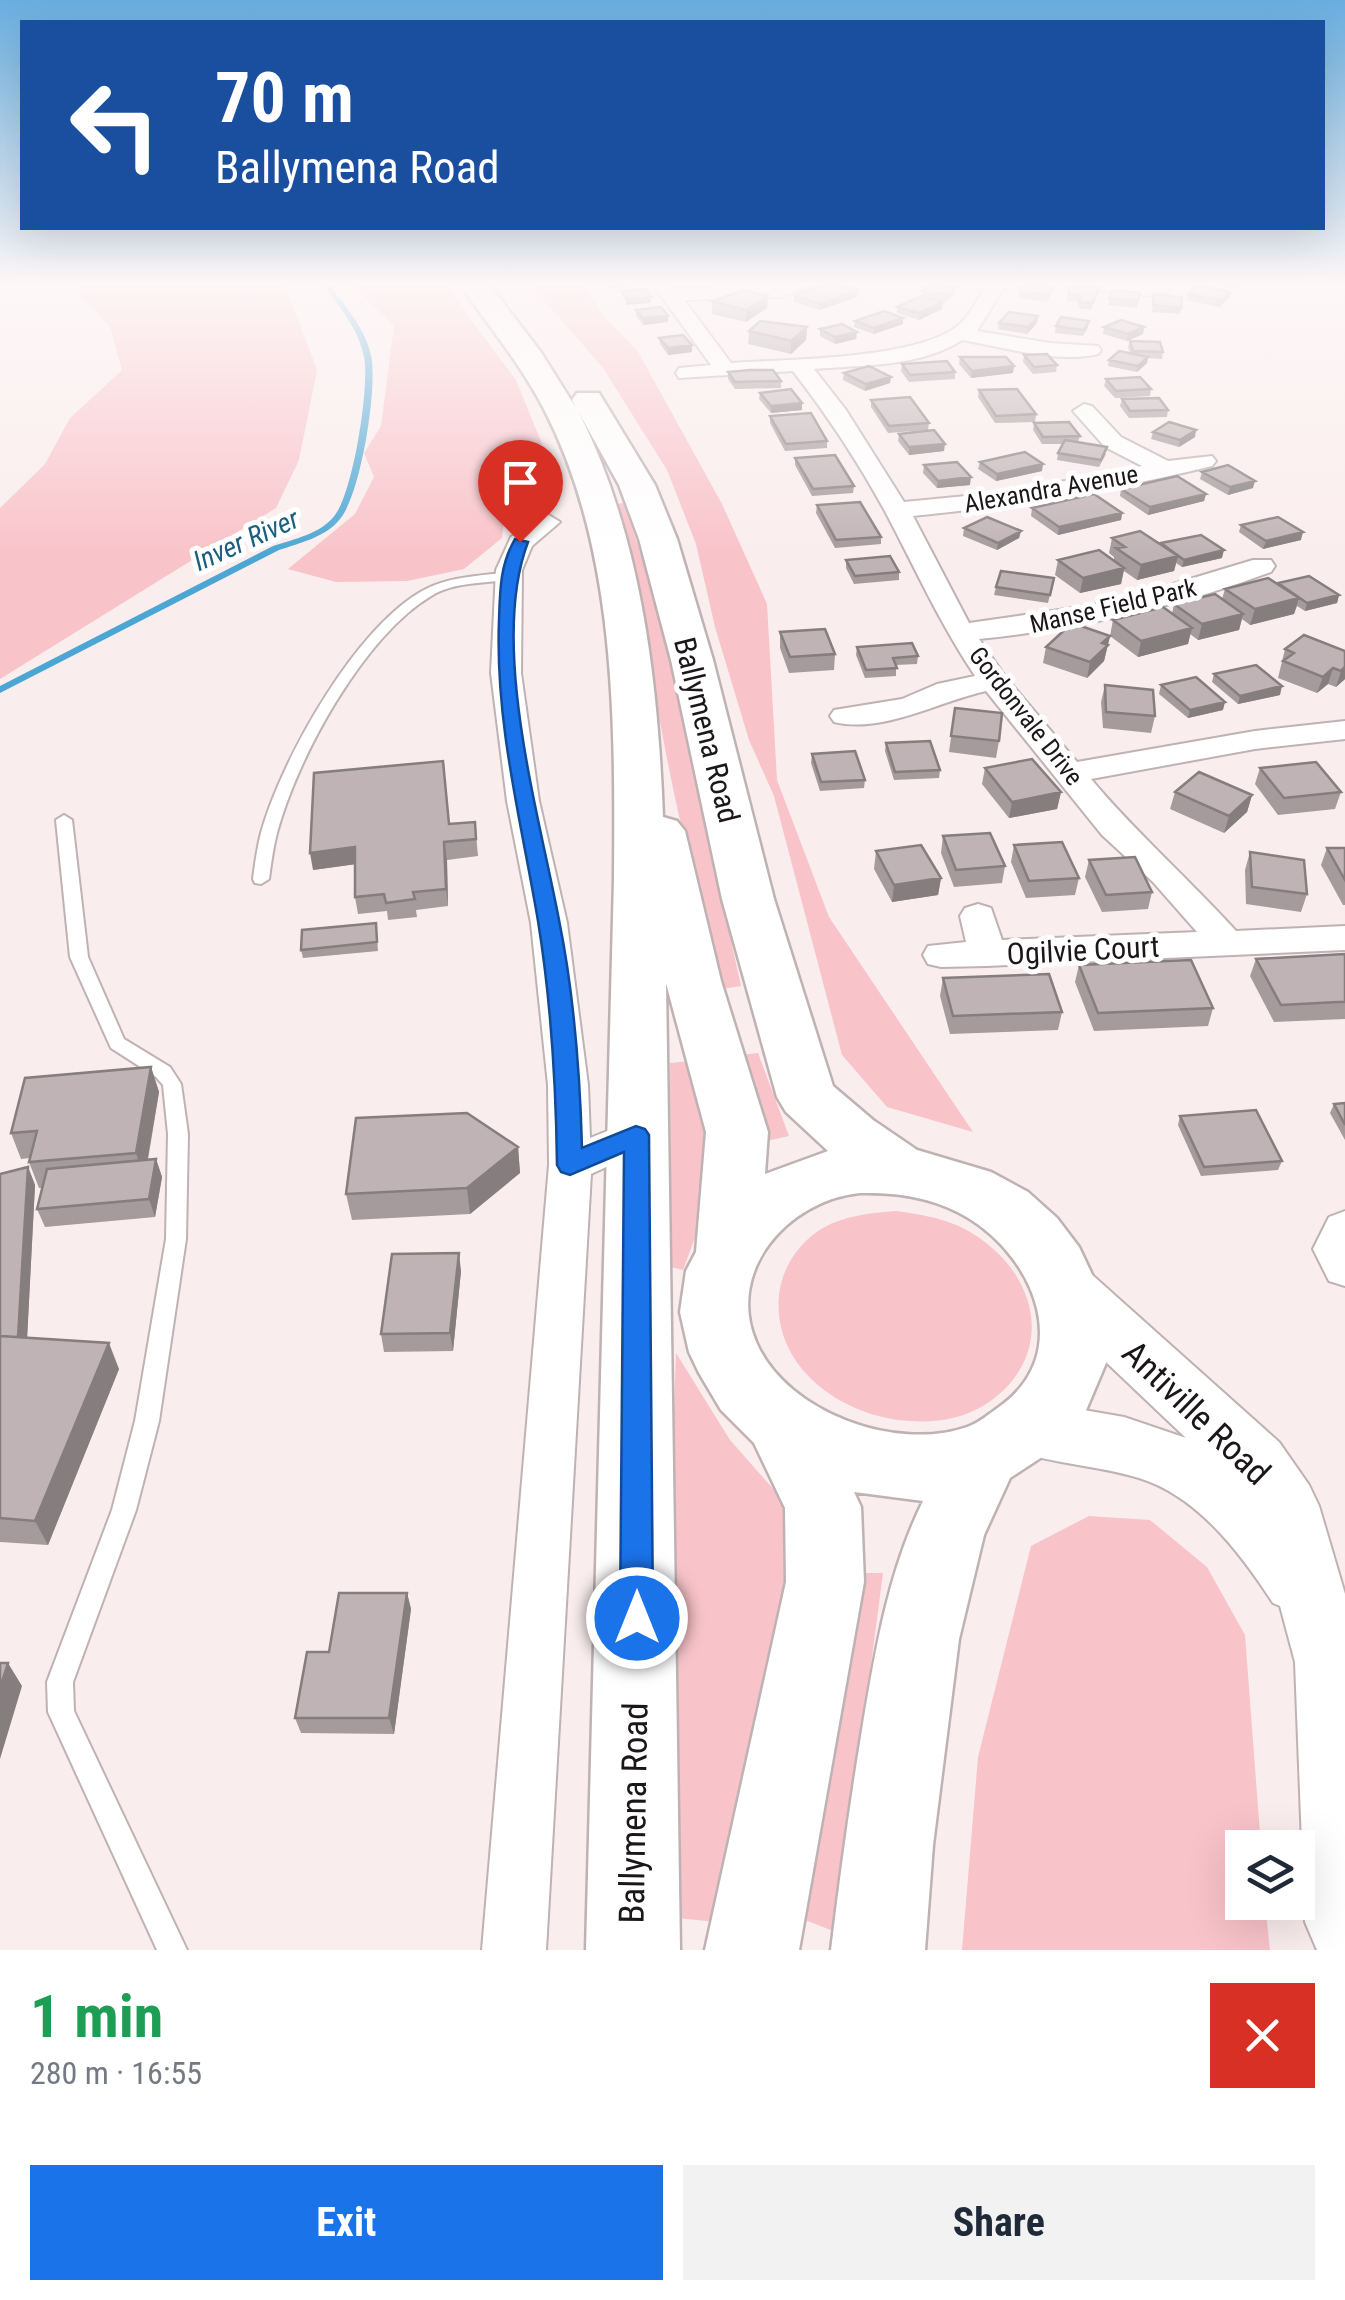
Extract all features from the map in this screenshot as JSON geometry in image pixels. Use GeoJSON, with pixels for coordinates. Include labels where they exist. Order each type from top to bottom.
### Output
{"type":"FeatureCollection","features":[{"type":"Feature","properties":{"kind":"highway","name":"Ballymena Road"},"geometry":{"type":"LineString","coordinates":[[539,374],[576,440],[597,497],[628,645],[637,807],[633,1950]]}},
{"type":"Feature","properties":{"kind":"highway","name":"Ballymena Road"},"geometry":{"type":"LineString","coordinates":[[573,374],[638,484],[688,643],[748,899],[807,1096],[851,1136],[900,1170]]}},
{"type":"Feature","properties":{"kind":"highway"},"geometry":{"type":"LineString","coordinates":[[628,645],[640,695],[660,833],[689,962],[737,1132],[728,1248],[714,1292],[719,1339],[742,1387],[783,1427],[829,1452],[879,1466],[932,1468],[1006,1444]]}},
{"type":"Feature","properties":{"kind":"highway"},"geometry":{"type":"LineString","coordinates":[[728,1248],[756,1211],[797,1185],[846,1171],[900,1170],[954,1182],[1004,1208],[1043,1245],[1069,1290],[1076,1340],[1064,1389],[1006,1444],[946,1535],[918,1639],[888,1845],[878,1950]]}},
{"type":"Feature","properties":{"kind":"highway"},"geometry":{"type":"LineString","coordinates":[[752,1950],[825,1582],[823,1506],[783,1427]]}},
{"type":"Feature","properties":{"kind":"street","name":"Gordonvale Drive"},"geometry":{"type":"LineString","coordinates":[[807,374],[835,410],[897,510],[960,632],[993,681],[1114,828],[1166,874],[1226,942]]}},
{"type":"Feature","properties":{"kind":"street"},"geometry":{"type":"LineString","coordinates":[[1084,411],[1113,442],[1166,470]]}},
{"type":"Feature","properties":{"kind":"street","name":"Alexandra Avenue"},"geometry":{"type":"LineString","coordinates":[[897,510],[998,501],[1204,462]]}},
{"type":"Feature","properties":{"kind":"street"},"geometry":{"type":"LineString","coordinates":[[514,1950],[570,1165],[568,1086],[549,923],[523,802],[506,673],[509,576],[520,542],[547,522]]}},
{"type":"Feature","properties":{"kind":"street","name":"Manse Field Park"},"geometry":{"type":"LineString","coordinates":[[960,632],[1058,623],[1226,581],[1262,566]]}},
{"type":"Feature","properties":{"kind":"street"},"geometry":{"type":"LineString","coordinates":[[837,716],[901,709],[948,690],[993,681]]}},
{"type":"Feature","properties":{"kind":"street"},"geometry":{"type":"LineString","coordinates":[[1071,773],[1255,740],[1345,730]]}},
{"type":"Feature","properties":{"kind":"street"},"geometry":{"type":"LineString","coordinates":[[978,916],[987,954]]}},
{"type":"Feature","properties":{"kind":"street","name":"Ogilvie Court"},"geometry":{"type":"LineString","coordinates":[[941,955],[1345,938]]}},
{"type":"Feature","properties":{"kind":"street"},"geometry":{"type":"LineString","coordinates":[[570,1165],[636,1135]]}},
{"type":"Feature","properties":{"kind":"street"},"geometry":{"type":"LineString","coordinates":[[1345,1229],[1335,1249],[1345,1268]]}},
{"type":"Feature","properties":{"kind":"street","name":"Antiville Road"},"geometry":{"type":"LineString","coordinates":[[1069,1290],[1256,1462],[1286,1506],[1330,1662],[1345,1922]]}},
{"type":"Feature","properties":{"kind":"street","name":"Antiville Road"},"geometry":{"type":"LineString","coordinates":[[1006,1444],[1152,1453],[1192,1471],[1244,1513],[1275,1546],[1315,1608]]}},
{"type":"Feature","properties":{"kind":"lane"},"geometry":{"type":"LineString","coordinates":[[261,879],[270,829],[300,761],[362,650],[429,591],[509,576]]}},
{"type":"Feature","properties":{"kind":"lane"},"geometry":{"type":"LineString","coordinates":[[64,820],[79,957],[117,1043],[163,1072],[172,1084],[179,1184],[168,1302],[148,1421],[124,1510],[60,1682],[60,1712],[172,1950]]}},
{"type":"Feature","properties":{"kind":"shaded area"},"geometry":{"type":"Polygon","coordinates":[[[118,374],[316,374],[299,460],[276,508],[0,679],[0,508],[45,464],[70,418],[118,374]]]}},
{"type":"Feature","properties":{"kind":"shaded area"},"geometry":{"type":"Polygon","coordinates":[[[388,374],[512,374],[542,444],[506,503],[502,538],[464,569],[407,581],[336,582],[288,569],[355,514],[374,477],[364,453],[381,426],[388,374]]]}},
{"type":"Feature","properties":{"kind":"shaded area"},"geometry":{"type":"Polygon","coordinates":[[[607,374],[650,374],[722,504],[767,604],[777,780],[829,917],[973,1132],[887,1107],[842,1055],[774,796],[749,740],[715,627],[696,544],[667,470],[607,374]]]}},
{"type":"Feature","properties":{"kind":"shaded area"},"geometry":{"type":"Polygon","coordinates":[[[625,503],[663,628],[741,986],[722,989],[690,863],[614,504],[625,503]]]}},
{"type":"Feature","properties":{"kind":"shaded area"},"geometry":{"type":"Polygon","coordinates":[[[758,1053],[789,1136],[766,1141],[741,1055],[758,1053]]]}},
{"type":"Feature","properties":{"kind":"shaded area"},"geometry":{"type":"Polygon","coordinates":[[[701,1060],[716,1181],[683,1270],[671,1267],[670,1063],[701,1060]]]}},
{"type":"Feature","properties":{"kind":"shaded area"},"geometry":{"type":"Polygon","coordinates":[[[896,1211],[947,1221],[975,1235],[998,1253],[1015,1274],[1026,1297],[1032,1320],[1030,1344],[1022,1366],[1006,1388],[983,1406],[957,1417],[919,1421],[860,1410],[817,1384],[787,1345],[780,1321],[779,1295],[793,1256],[806,1240],[841,1220],[896,1211]]]}},
{"type":"Feature","properties":{"kind":"shaded area"},"geometry":{"type":"Polygon","coordinates":[[[676,1353],[730,1440],[782,1499],[790,1555],[717,1922],[656,1916],[676,1353]]]}},
{"type":"Feature","properties":{"kind":"shaded area"},"geometry":{"type":"Polygon","coordinates":[[[1089,1516],[1150,1520],[1207,1567],[1245,1635],[1260,1830],[1225,1830],[1225,1920],[1267,1920],[1270,1950],[962,1950],[978,1757],[1031,1546],[1089,1516]]]}},
{"type":"Feature","properties":{"kind":"shaded area"},"geometry":{"type":"Polygon","coordinates":[[[864,1573],[883,1573],[836,1932],[792,1915],[864,1573]]]}},
{"type":"Feature","properties":{"kind":"building"},"geometry":{"type":"Polygon","coordinates":[[[729,374],[776,374],[781,381],[735,382],[729,374]]]}},
{"type":"Feature","properties":{"kind":"building"},"geometry":{"type":"Polygon","coordinates":[[[846,374],[891,377],[866,384],[846,374]]]}},
{"type":"Feature","properties":{"kind":"building"},"geometry":{"type":"Polygon","coordinates":[[[1140,377],[1151,389],[1116,391],[1106,379],[1140,377]]]}},
{"type":"Feature","properties":{"kind":"building"},"geometry":{"type":"Polygon","coordinates":[[[791,389],[802,403],[771,406],[760,393],[791,389]]]}},
{"type":"Feature","properties":{"kind":"building"},"geometry":{"type":"Polygon","coordinates":[[[1017,389],[1036,414],[996,416],[979,390],[1017,389]]]}},
{"type":"Feature","properties":{"kind":"building"},"geometry":{"type":"Polygon","coordinates":[[[910,397],[929,423],[889,426],[871,400],[910,397]]]}},
{"type":"Feature","properties":{"kind":"building"},"geometry":{"type":"Polygon","coordinates":[[[1159,398],[1168,410],[1130,411],[1122,399],[1159,398]]]}},
{"type":"Feature","properties":{"kind":"building"},"geometry":{"type":"Polygon","coordinates":[[[811,413],[827,441],[786,444],[770,416],[811,413]]]}},
{"type":"Feature","properties":{"kind":"building"},"geometry":{"type":"Polygon","coordinates":[[[1069,422],[1080,436],[1043,437],[1034,423],[1069,422]]]}},
{"type":"Feature","properties":{"kind":"building"},"geometry":{"type":"Polygon","coordinates":[[[1169,422],[1196,430],[1180,440],[1153,432],[1169,422]]]}},
{"type":"Feature","properties":{"kind":"building"},"geometry":{"type":"Polygon","coordinates":[[[934,430],[945,444],[909,447],[899,434],[934,430]]]}},
{"type":"Feature","properties":{"kind":"building"},"geometry":{"type":"Polygon","coordinates":[[[1065,440],[1107,447],[1101,460],[1058,453],[1065,440]]]}},
{"type":"Feature","properties":{"kind":"building"},"geometry":{"type":"Polygon","coordinates":[[[1025,452],[1043,464],[997,474],[980,462],[1025,452]]]}},
{"type":"Feature","properties":{"kind":"building"},"geometry":{"type":"Polygon","coordinates":[[[835,455],[854,486],[813,489],[795,458],[835,455]]]}},
{"type":"Feature","properties":{"kind":"building"},"geometry":{"type":"Polygon","coordinates":[[[957,462],[971,477],[938,481],[924,465],[957,462]]]}},
{"type":"Feature","properties":{"kind":"building"},"geometry":{"type":"Polygon","coordinates":[[[1228,465],[1255,481],[1230,487],[1202,472],[1228,465]]]}},
{"type":"Feature","properties":{"kind":"building"},"geometry":{"type":"Polygon","coordinates":[[[1177,476],[1206,494],[1150,507],[1121,489],[1177,476]]]}},
{"type":"Feature","properties":{"kind":"building"},"geometry":{"type":"Polygon","coordinates":[[[1094,494],[1122,513],[1059,527],[1032,508],[1094,494]]]}},
{"type":"Feature","properties":{"kind":"building"},"geometry":{"type":"Polygon","coordinates":[[[860,502],[881,537],[836,540],[817,505],[860,502]]]}},
{"type":"Feature","properties":{"kind":"building"},"geometry":{"type":"Polygon","coordinates":[[[987,517],[1021,531],[998,543],[964,528],[987,517]]]}},
{"type":"Feature","properties":{"kind":"building"},"geometry":{"type":"Polygon","coordinates":[[[1278,517],[1303,532],[1266,541],[1241,525],[1278,517]]]}},
{"type":"Feature","properties":{"kind":"building"},"geometry":{"type":"Polygon","coordinates":[[[1140,531],[1178,556],[1141,565],[1116,548],[1125,547],[1112,538],[1140,531]]]}},
{"type":"Feature","properties":{"kind":"building"},"geometry":{"type":"Polygon","coordinates":[[[1201,535],[1224,550],[1184,560],[1161,543],[1201,535]]]}},
{"type":"Feature","properties":{"kind":"building"},"geometry":{"type":"Polygon","coordinates":[[[1099,550],[1124,568],[1083,578],[1058,560],[1099,550]]]}},
{"type":"Feature","properties":{"kind":"building"},"geometry":{"type":"Polygon","coordinates":[[[890,556],[899,572],[855,576],[846,560],[890,556]]]}},
{"type":"Feature","properties":{"kind":"building"},"geometry":{"type":"Polygon","coordinates":[[[1001,571],[1054,578],[1050,595],[996,587],[1001,571]]]}},
{"type":"Feature","properties":{"kind":"building"},"geometry":{"type":"Polygon","coordinates":[[[1309,576],[1339,595],[1307,603],[1278,583],[1309,576]]]}},
{"type":"Feature","properties":{"kind":"building"},"geometry":{"type":"Polygon","coordinates":[[[1268,578],[1299,598],[1255,609],[1225,589],[1268,578]]]}},
{"type":"Feature","properties":{"kind":"building"},"geometry":{"type":"Polygon","coordinates":[[[1215,594],[1243,614],[1202,624],[1174,604],[1215,594]]]}},
{"type":"Feature","properties":{"kind":"building"},"geometry":{"type":"Polygon","coordinates":[[[1163,607],[1192,628],[1141,641],[1113,620],[1163,607]]]}},
{"type":"Feature","properties":{"kind":"building"},"geometry":{"type":"Polygon","coordinates":[[[1072,623],[1110,636],[1102,643],[1108,645],[1090,662],[1046,647],[1072,623]]]}},
{"type":"Feature","properties":{"kind":"building"},"geometry":{"type":"Polygon","coordinates":[[[825,629],[835,654],[790,657],[780,632],[825,629]]]}},
{"type":"Feature","properties":{"kind":"building"},"geometry":{"type":"Polygon","coordinates":[[[1304,635],[1345,651],[1345,667],[1341,671],[1333,668],[1323,677],[1283,661],[1294,653],[1285,649],[1304,635]]]}},
{"type":"Feature","properties":{"kind":"building"},"geometry":{"type":"Polygon","coordinates":[[[912,643],[918,656],[893,658],[897,668],[866,670],[857,647],[912,643]]]}},
{"type":"Feature","properties":{"kind":"building"},"geometry":{"type":"Polygon","coordinates":[[[1256,665],[1282,686],[1240,696],[1214,674],[1256,665]]]}},
{"type":"Feature","properties":{"kind":"building"},"geometry":{"type":"Polygon","coordinates":[[[1196,677],[1225,702],[1190,710],[1161,685],[1196,677]]]}},
{"type":"Feature","properties":{"kind":"building"},"geometry":{"type":"Polygon","coordinates":[[[1105,685],[1153,690],[1155,716],[1106,712],[1105,685]]]}},
{"type":"Feature","properties":{"kind":"building"},"geometry":{"type":"Polygon","coordinates":[[[955,708],[1002,713],[999,741],[951,736],[955,708]]]}},
{"type":"Feature","properties":{"kind":"building"},"geometry":{"type":"Polygon","coordinates":[[[930,741],[940,770],[895,772],[886,743],[930,741]]]}},
{"type":"Feature","properties":{"kind":"building"},"geometry":{"type":"Polygon","coordinates":[[[855,751],[865,780],[821,782],[812,754],[855,751]]]}},
{"type":"Feature","properties":{"kind":"building"},"geometry":{"type":"Polygon","coordinates":[[[1032,759],[1061,792],[1012,802],[985,768],[1032,759]]]}},
{"type":"Feature","properties":{"kind":"building"},"geometry":{"type":"Polygon","coordinates":[[[443,761],[449,824],[475,822],[476,839],[444,842],[446,889],[413,892],[415,899],[386,903],[384,894],[355,897],[355,847],[310,853],[314,773],[443,761]]]}},
{"type":"Feature","properties":{"kind":"building"},"geometry":{"type":"Polygon","coordinates":[[[1316,762],[1341,792],[1284,798],[1260,768],[1316,762]]]}},
{"type":"Feature","properties":{"kind":"building"},"geometry":{"type":"Polygon","coordinates":[[[1199,772],[1252,795],[1229,816],[1175,792],[1199,772]]]}},
{"type":"Feature","properties":{"kind":"building"},"geometry":{"type":"Polygon","coordinates":[[[990,833],[1005,866],[956,870],[943,836],[990,833]]]}},
{"type":"Feature","properties":{"kind":"building"},"geometry":{"type":"Polygon","coordinates":[[[1062,842],[1079,878],[1029,881],[1014,845],[1062,842]]]}},
{"type":"Feature","properties":{"kind":"building"},"geometry":{"type":"Polygon","coordinates":[[[921,845],[941,878],[894,885],[876,851],[921,845]]]}},
{"type":"Feature","properties":{"kind":"building"},"geometry":{"type":"Polygon","coordinates":[[[1327,848],[1345,848],[1345,880],[1327,848]]]}},
{"type":"Feature","properties":{"kind":"building"},"geometry":{"type":"Polygon","coordinates":[[[1250,852],[1304,860],[1307,894],[1252,887],[1250,852]]]}},
{"type":"Feature","properties":{"kind":"building"},"geometry":{"type":"Polygon","coordinates":[[[1135,857],[1152,892],[1106,895],[1089,860],[1135,857]]]}},
{"type":"Feature","properties":{"kind":"building"},"geometry":{"type":"Polygon","coordinates":[[[376,923],[377,942],[301,950],[302,930],[376,923]]]}},
{"type":"Feature","properties":{"kind":"building"},"geometry":{"type":"Polygon","coordinates":[[[1345,954],[1345,1002],[1281,1005],[1256,959],[1345,954]]]}},
{"type":"Feature","properties":{"kind":"building"},"geometry":{"type":"Polygon","coordinates":[[[1191,960],[1213,1008],[1098,1013],[1079,965],[1191,960]]]}},
{"type":"Feature","properties":{"kind":"building"},"geometry":{"type":"Polygon","coordinates":[[[1049,974],[1062,1012],[953,1016],[943,978],[1049,974]]]}},
{"type":"Feature","properties":{"kind":"building"},"geometry":{"type":"Polygon","coordinates":[[[151,1067],[136,1153],[29,1162],[37,1131],[11,1133],[25,1078],[151,1067]]]}},
{"type":"Feature","properties":{"kind":"building"},"geometry":{"type":"Polygon","coordinates":[[[1345,1103],[1345,1125],[1334,1104],[1345,1103]]]}},
{"type":"Feature","properties":{"kind":"building"},"geometry":{"type":"Polygon","coordinates":[[[1256,1110],[1282,1161],[1204,1167],[1180,1116],[1256,1110]]]}},
{"type":"Feature","properties":{"kind":"building"},"geometry":{"type":"Polygon","coordinates":[[[467,1113],[518,1147],[467,1188],[346,1194],[356,1118],[467,1113]]]}},
{"type":"Feature","properties":{"kind":"building"},"geometry":{"type":"Polygon","coordinates":[[[156,1159],[149,1199],[37,1209],[47,1169],[156,1159]]]}},
{"type":"Feature","properties":{"kind":"building"},"geometry":{"type":"Polygon","coordinates":[[[28,1167],[18,1337],[0,1336],[0,1174],[28,1167]]]}},
{"type":"Feature","properties":{"kind":"building"},"geometry":{"type":"Polygon","coordinates":[[[459,1253],[450,1333],[381,1334],[392,1254],[459,1253]]]}},
{"type":"Feature","properties":{"kind":"building"},"geometry":{"type":"Polygon","coordinates":[[[0,1336],[109,1343],[35,1521],[0,1518],[0,1336]]]}},
{"type":"Feature","properties":{"kind":"building"},"geometry":{"type":"Polygon","coordinates":[[[339,1593],[407,1593],[389,1718],[295,1718],[307,1652],[329,1652],[339,1593]]]}},
{"type":"Feature","properties":{"kind":"building"},"geometry":{"type":"Polygon","coordinates":[[[0,1663],[8,1663],[0,1688],[0,1663]]]}},
{"type":"Feature","properties":{"kind":"waterway","name":"Inver River"},"geometry":{"type":"LineString","coordinates":[[0,690],[276,548],[317,533],[338,517],[356,465],[369,374]]}},
{"type":"Feature","properties":{"kind":"route"},"geometry":{"type":"LineString","coordinates":[[520,542],[509,570],[506,673],[523,802],[549,923],[568,1086],[570,1165],[636,1135],[637,1618]]}}]}
